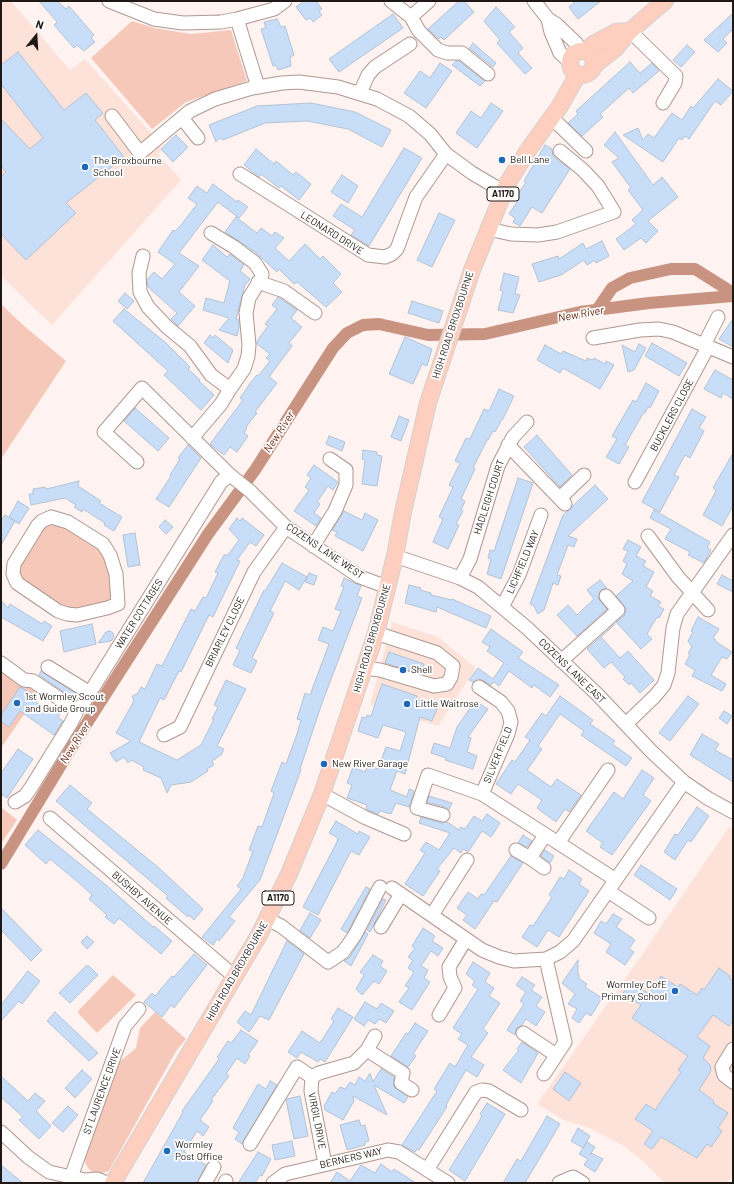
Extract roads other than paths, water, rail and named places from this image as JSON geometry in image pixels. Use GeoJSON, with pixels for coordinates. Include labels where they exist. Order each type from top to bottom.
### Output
{"type":"FeatureCollection","features":[{"type":"Feature","properties":{"kind":"main road","name":"HIGH ROAD BROXBOURNE"},"geometry":{"type":"LineString","coordinates":[[114,1182],[235,977],[267,919],[289,874],[322,794],[376,633],[395,556],[403,512],[427,409],[446,344],[472,270],[504,192],[529,149],[552,118],[582,61],[615,49],[630,32],[665,1]]}},
{"type":"Feature","properties":{"kind":"street"},"geometry":{"type":"LineString","coordinates":[[109,1],[154,19],[183,23],[221,22],[237,19],[274,9],[285,1]]}},
{"type":"Feature","properties":{"kind":"street"},"geometry":{"type":"LineString","coordinates":[[391,1],[411,17],[419,31],[438,50],[447,53],[462,53],[488,74]]}},
{"type":"Feature","properties":{"kind":"street"},"geometry":{"type":"LineString","coordinates":[[411,17],[428,1]]}},
{"type":"Feature","properties":{"kind":"street"},"geometry":{"type":"LineString","coordinates":[[534,1],[548,19],[556,24],[576,43],[582,61]]}},
{"type":"Feature","properties":{"kind":"street"},"geometry":{"type":"LineString","coordinates":[[237,19],[258,87]]}},
{"type":"Feature","properties":{"kind":"street"},"geometry":{"type":"LineString","coordinates":[[548,19],[551,32],[560,53],[582,61]]}},
{"type":"Feature","properties":{"kind":"street"},"geometry":{"type":"LineString","coordinates":[[630,32],[676,76],[675,83],[663,103]]}},
{"type":"Feature","properties":{"kind":"street"},"geometry":{"type":"LineString","coordinates":[[360,93],[368,75],[375,67],[410,44]]}},
{"type":"Feature","properties":{"kind":"street"},"geometry":{"type":"LineString","coordinates":[[112,116],[140,153],[190,111],[215,99],[258,87],[299,82],[338,87],[378,99],[409,116],[430,134],[446,154],[472,174],[504,192]]}},
{"type":"Feature","properties":{"kind":"street"},"geometry":{"type":"LineString","coordinates":[[182,118],[198,138]]}},
{"type":"Feature","properties":{"kind":"street"},"geometry":{"type":"LineString","coordinates":[[552,118],[586,151]]}},
{"type":"Feature","properties":{"kind":"street"},"geometry":{"type":"LineString","coordinates":[[488,229],[517,235],[538,235],[557,232],[614,212],[598,186],[583,170],[560,151]]}},
{"type":"Feature","properties":{"kind":"street","name":"LEONARD DRIVE"},"geometry":{"type":"LineString","coordinates":[[240,174],[368,255],[384,257],[392,254],[397,249],[416,197],[446,154]]}},
{"type":"Feature","properties":{"kind":"street"},"geometry":{"type":"LineString","coordinates":[[192,438],[218,408],[244,369],[248,356],[249,345],[246,314],[249,298],[262,274],[255,263],[234,247],[211,233]]}},
{"type":"Feature","properties":{"kind":"street"},"geometry":{"type":"LineString","coordinates":[[143,256],[139,272],[140,292],[148,307],[167,327],[190,346],[211,375],[230,389]]}},
{"type":"Feature","properties":{"kind":"street"},"geometry":{"type":"LineString","coordinates":[[258,282],[284,291],[315,314]]}},
{"type":"Feature","properties":{"kind":"street","name":"BUCKLERS CLOSE"},"geometry":{"type":"LineString","coordinates":[[635,482],[706,346],[718,317]]}},
{"type":"Feature","properties":{"kind":"street"},"geometry":{"type":"LineString","coordinates":[[593,338],[640,330],[659,329],[673,332],[733,358]]}},
{"type":"Feature","properties":{"kind":"street"},"geometry":{"type":"LineString","coordinates":[[137,462],[104,432],[142,388],[233,477]]}},
{"type":"Feature","properties":{"kind":"street","name":"HADLEIGH COURT"},"geometry":{"type":"LineString","coordinates":[[460,578],[470,559],[498,466],[508,445],[527,422]]}},
{"type":"Feature","properties":{"kind":"street"},"geometry":{"type":"LineString","coordinates":[[508,445],[562,501],[584,475]]}},
{"type":"Feature","properties":{"kind":"street"},"geometry":{"type":"LineString","coordinates":[[313,546],[335,511],[346,486],[346,470],[330,459]]}},
{"type":"Feature","properties":{"kind":"street","name":"COZENS LANE WEST"},"geometry":{"type":"LineString","coordinates":[[233,477],[250,491],[286,527],[360,577],[387,588]]}},
{"type":"Feature","properties":{"kind":"street","name":"WATER COTTAGES"},"geometry":{"type":"LineString","coordinates":[[75,709],[81,707],[221,482],[233,477]]}},
{"type":"Feature","properties":{"kind":"street","name":"LICHFIELD WAY"},"geometry":{"type":"LineString","coordinates":[[502,607],[519,575],[541,515]]}},
{"type":"Feature","properties":{"kind":"street"},"geometry":{"type":"LineString","coordinates":[[118,604],[116,574],[110,555],[103,544],[62,519],[51,517],[42,521],[14,564],[13,574],[17,583],[63,614],[77,615],[118,604],[138,615]]}},
{"type":"Feature","properties":{"kind":"street","name":"BRIARLEY CLOSE"},"geometry":{"type":"LineString","coordinates":[[164,735],[180,727],[254,572],[286,527]]}},
{"type":"Feature","properties":{"kind":"street"},"geometry":{"type":"LineString","coordinates":[[626,724],[655,696],[664,685],[670,663],[674,620],[692,591],[733,535]]}},
{"type":"Feature","properties":{"kind":"street"},"geometry":{"type":"LineString","coordinates":[[648,536],[678,577],[708,610]]}},
{"type":"Feature","properties":{"kind":"street","name":"COZENS LANE EAST"},"geometry":{"type":"LineString","coordinates":[[395,556],[460,578],[478,587],[561,661],[684,782],[709,800],[733,812]]}},
{"type":"Feature","properties":{"kind":"street"},"geometry":{"type":"LineString","coordinates":[[561,661],[618,610],[606,596]]}},
{"type":"Feature","properties":{"kind":"street"},"geometry":{"type":"LineString","coordinates":[[364,668],[380,670],[434,686],[447,684],[451,677],[452,666],[437,653],[376,633]]}},
{"type":"Feature","properties":{"kind":"street"},"geometry":{"type":"LineString","coordinates":[[1,663],[24,680],[33,681],[75,709],[76,713],[32,786],[25,796],[15,802]]}},
{"type":"Feature","properties":{"kind":"street"},"geometry":{"type":"LineString","coordinates":[[48,667],[90,693]]}},
{"type":"Feature","properties":{"kind":"street","name":"SILVER FIELD"},"geometry":{"type":"LineString","coordinates":[[479,687],[501,702],[508,711],[511,722],[508,734],[482,794],[616,880]]}},
{"type":"Feature","properties":{"kind":"street"},"geometry":{"type":"LineString","coordinates":[[558,843],[608,770]]}},
{"type":"Feature","properties":{"kind":"street"},"geometry":{"type":"LineString","coordinates":[[443,815],[417,808],[428,775],[482,794]]}},
{"type":"Feature","properties":{"kind":"street"},"geometry":{"type":"LineString","coordinates":[[391,889],[482,950],[506,959],[526,961],[546,959],[560,952],[573,941],[684,782]]}},
{"type":"Feature","properties":{"kind":"street"},"geometry":{"type":"LineString","coordinates":[[322,794],[364,817],[404,834]]}},
{"type":"Feature","properties":{"kind":"street","name":"BUSHBY AVENUE"},"geometry":{"type":"LineString","coordinates":[[50,818],[235,977]]}},
{"type":"Feature","properties":{"kind":"street"},"geometry":{"type":"LineString","coordinates":[[530,858],[545,835]]}},
{"type":"Feature","properties":{"kind":"street"},"geometry":{"type":"LineString","coordinates":[[516,850],[544,868]]}},
{"type":"Feature","properties":{"kind":"street"},"geometry":{"type":"LineString","coordinates":[[432,916],[467,860]]}},
{"type":"Feature","properties":{"kind":"street"},"geometry":{"type":"LineString","coordinates":[[267,919],[281,926],[328,962],[343,952],[391,889]]}},
{"type":"Feature","properties":{"kind":"street"},"geometry":{"type":"LineString","coordinates":[[381,927],[391,889]]}},
{"type":"Feature","properties":{"kind":"street"},"geometry":{"type":"LineString","coordinates":[[608,891],[649,918]]}},
{"type":"Feature","properties":{"kind":"street"},"geometry":{"type":"LineString","coordinates":[[439,1015],[456,988],[450,977],[449,967],[466,939]]}},
{"type":"Feature","properties":{"kind":"street"},"geometry":{"type":"LineString","coordinates":[[544,1074],[565,1042],[546,959]]}},
{"type":"Feature","properties":{"kind":"street","name":"ST LAURENCE DRIVE"},"geometry":{"type":"LineString","coordinates":[[71,1176],[123,1031],[139,1009]]}},
{"type":"Feature","properties":{"kind":"street"},"geometry":{"type":"LineString","coordinates":[[523,1033],[556,1055]]}},
{"type":"Feature","properties":{"kind":"street"},"geometry":{"type":"LineString","coordinates":[[250,1144],[296,1067],[312,1077],[319,1073],[354,1063],[367,1050],[375,1036]]}},
{"type":"Feature","properties":{"kind":"street"},"geometry":{"type":"LineString","coordinates":[[733,1049],[722,1067],[724,1075],[733,1082]]}},
{"type":"Feature","properties":{"kind":"street"},"geometry":{"type":"LineString","coordinates":[[367,1050],[403,1073],[401,1083],[412,1090]]}},
{"type":"Feature","properties":{"kind":"street","name":"VIRGIL DRIVE"},"geometry":{"type":"LineString","coordinates":[[312,1077],[311,1092],[325,1164]]}},
{"type":"Feature","properties":{"kind":"street"},"geometry":{"type":"LineString","coordinates":[[427,1170],[476,1092],[482,1090],[489,1091],[521,1110]]}},
{"type":"Feature","properties":{"kind":"street"},"geometry":{"type":"LineString","coordinates":[[1,1132],[40,1168],[56,1175],[71,1176],[86,1181],[96,1179],[114,1182]]}},
{"type":"Feature","properties":{"kind":"street","name":"BERNERS WAY"},"geometry":{"type":"LineString","coordinates":[[273,1183],[285,1174],[388,1150],[399,1152],[448,1183]]}},
{"type":"Feature","properties":{"kind":"street"},"geometry":{"type":"LineString","coordinates":[[205,1183],[214,1167]]}},
{"type":"Feature","properties":{"kind":"street"},"geometry":{"type":"LineString","coordinates":[[559,1183],[578,1180]]}},
{"type":"Feature","properties":{"kind":"waterway"},"geometry":{"type":"LineString","coordinates":[[597,310],[612,288],[630,278],[671,269],[695,269],[733,293]]}},
{"type":"Feature","properties":{"kind":"waterway","name":"New River"},"geometry":{"type":"LineString","coordinates":[[1,864],[78,737],[208,534],[255,470],[333,348],[347,333],[363,325],[379,324],[428,335],[485,334],[580,312],[649,303],[733,296]]}},
{"type":"Feature","properties":{"kind":"place","name":"Bell Lane"},"geometry":{"type":"Point","coordinates":[502,160]}},
{"type":"Feature","properties":{"kind":"place","name":"The Broxbourne School"},"geometry":{"type":"Point","coordinates":[85,167]}},
{"type":"Feature","properties":{"kind":"place","name":"Shell"},"geometry":{"type":"Point","coordinates":[403,670]}},
{"type":"Feature","properties":{"kind":"place","name":"1st Wormley Scout and Guide Group"},"geometry":{"type":"Point","coordinates":[17,703]}},
{"type":"Feature","properties":{"kind":"place","name":"Little Waitrose"},"geometry":{"type":"Point","coordinates":[407,704]}},
{"type":"Feature","properties":{"kind":"place","name":"New River Garage"},"geometry":{"type":"Point","coordinates":[324,764]}},
{"type":"Feature","properties":{"kind":"place","name":"Wormley CofE Primary School"},"geometry":{"type":"Point","coordinates":[675,991]}},
{"type":"Feature","properties":{"kind":"place","name":"Wormley Post Office"},"geometry":{"type":"Point","coordinates":[167,1151]}}]}
